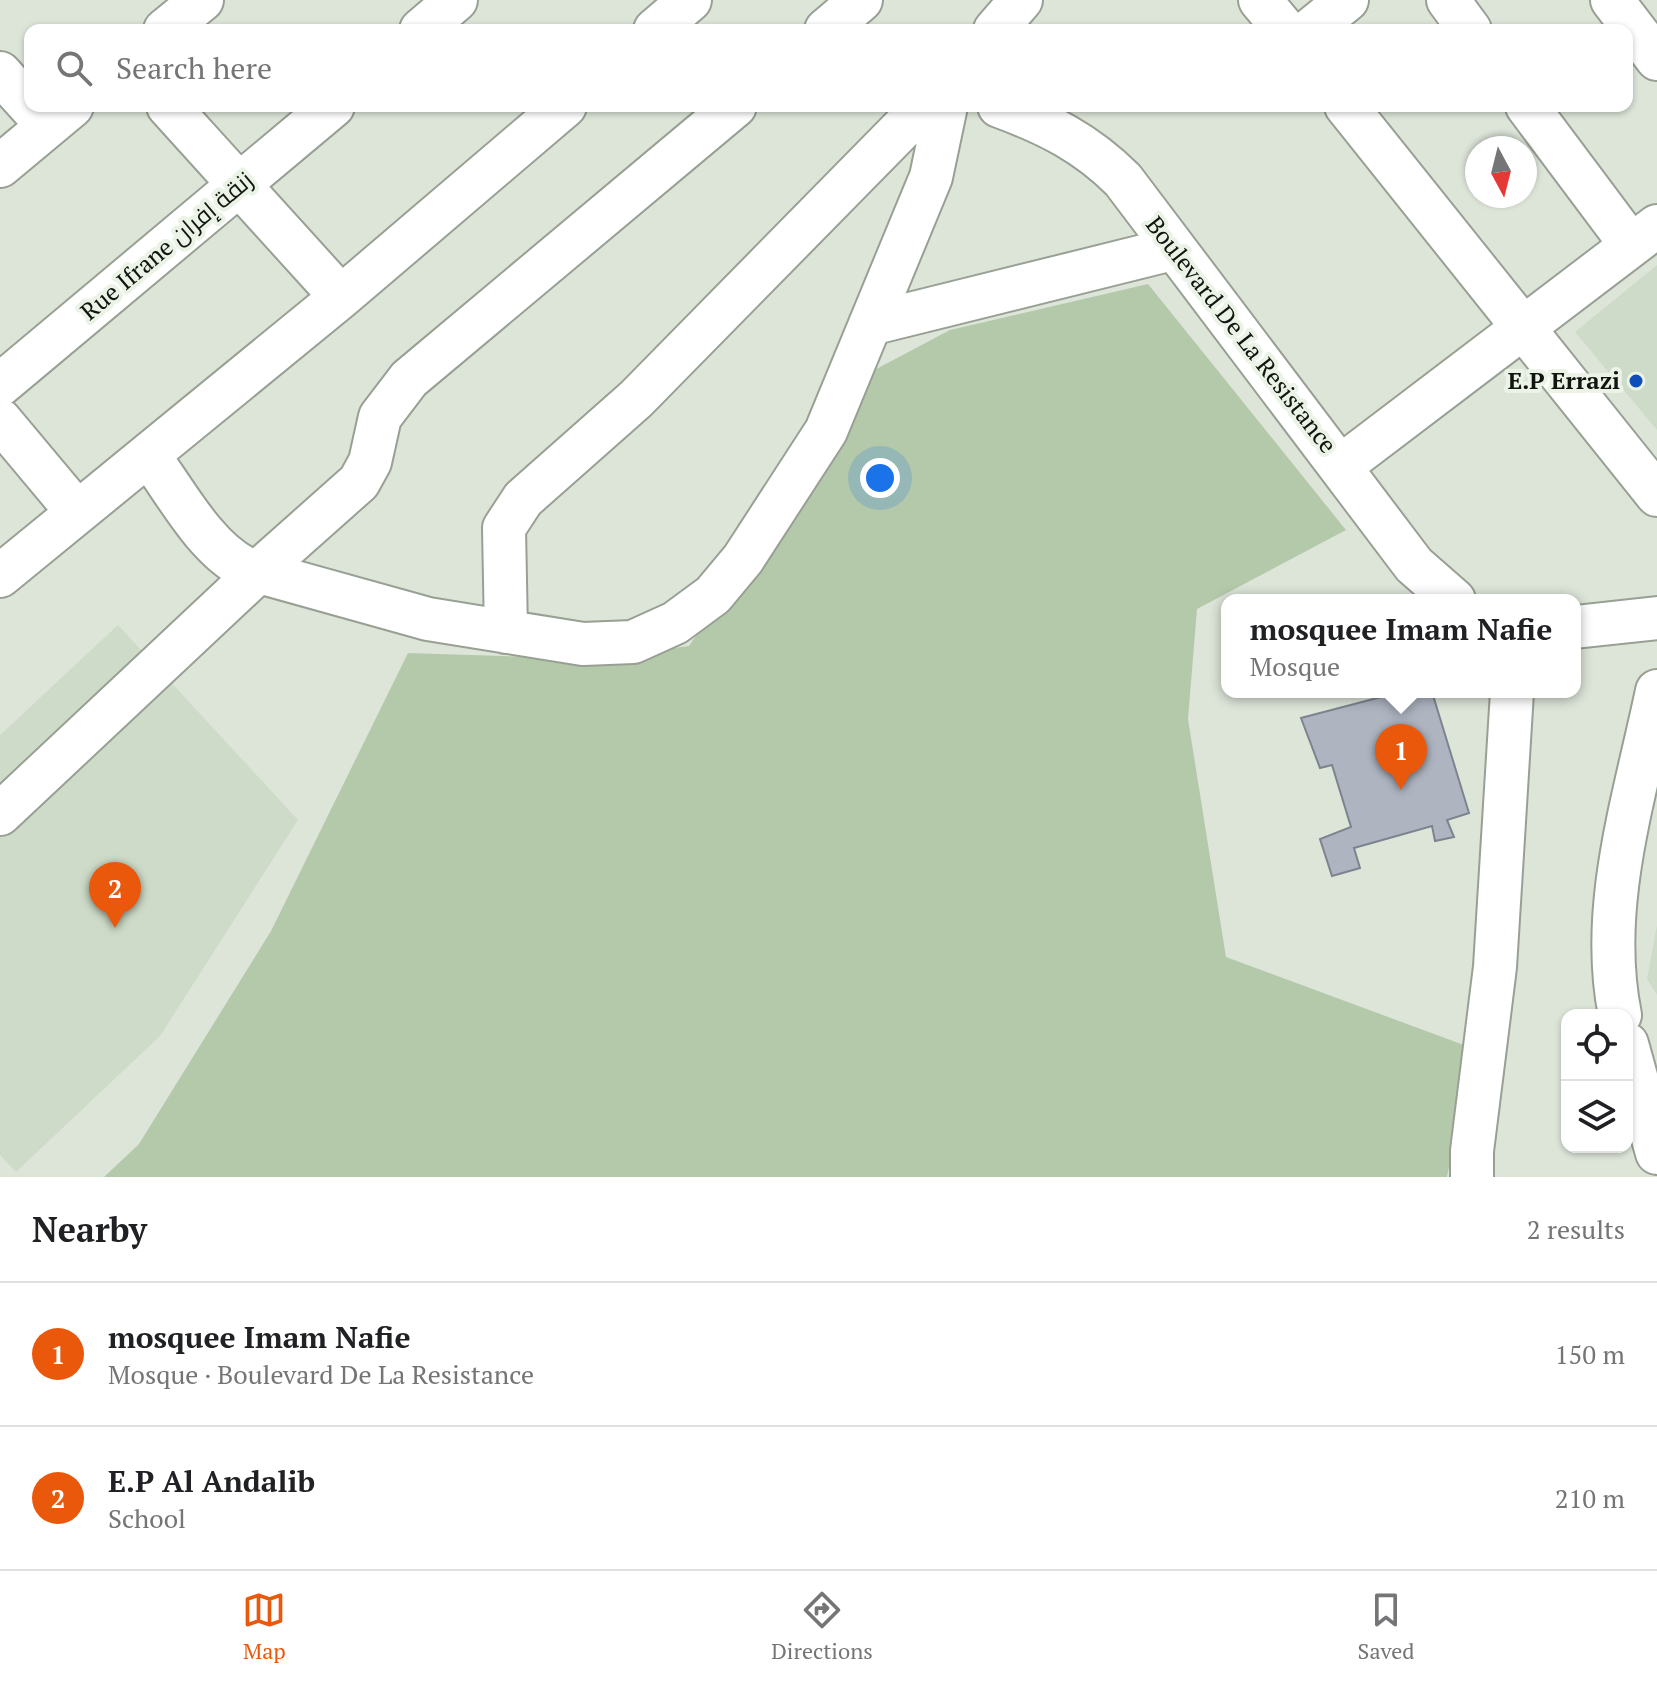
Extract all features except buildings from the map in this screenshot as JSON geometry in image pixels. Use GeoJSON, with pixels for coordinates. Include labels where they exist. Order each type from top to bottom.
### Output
{"type":"FeatureCollection","features":[{"type":"Feature","properties":{"kind":"street"},"geometry":{"type":"LineString","coordinates":[[172,24],[202,0]]}},
{"type":"Feature","properties":{"kind":"street"},"geometry":{"type":"LineString","coordinates":[[428,24],[456,0]]}},
{"type":"Feature","properties":{"kind":"street"},"geometry":{"type":"LineString","coordinates":[[833,24],[861,0]]}},
{"type":"Feature","properties":{"kind":"street"},"geometry":{"type":"LineString","coordinates":[[1000,24],[1021,0]]}},
{"type":"Feature","properties":{"kind":"street"},"geometry":{"type":"LineString","coordinates":[[1260,0],[1280,24]]}},
{"type":"Feature","properties":{"kind":"street"},"geometry":{"type":"LineString","coordinates":[[1317,24],[1347,0]]}},
{"type":"Feature","properties":{"kind":"street"},"geometry":{"type":"LineString","coordinates":[[1448,0],[1466,24]]}},
{"type":"Feature","properties":{"kind":"street"},"geometry":{"type":"LineString","coordinates":[[1612,0],[1630,24]]}},
{"type":"Feature","properties":{"kind":"street"},"geometry":{"type":"LineString","coordinates":[[1633,28],[1657,59]]}},
{"type":"Feature","properties":{"kind":"street"},"geometry":{"type":"LineString","coordinates":[[0,73],[24,90]]}},
{"type":"Feature","properties":{"kind":"street"},"geometry":{"type":"LineString","coordinates":[[173,112],[341,297]]}},
{"type":"Feature","properties":{"kind":"street","name":"Rue Ifrane زنقة إفران"},"geometry":{"type":"LineString","coordinates":[[0,385],[326,112]]}},
{"type":"Feature","properties":{"kind":"street"},"geometry":{"type":"LineString","coordinates":[[0,576],[341,297],[558,112]]}},
{"type":"Feature","properties":{"kind":"street"},"geometry":{"type":"LineString","coordinates":[[0,814],[260,570],[359,482],[370,462],[380,417],[409,379],[728,112]]}},
{"type":"Feature","properties":{"kind":"street"},"geometry":{"type":"LineString","coordinates":[[506,632],[504,528],[523,499],[636,399],[918,112]]}},
{"type":"Feature","properties":{"kind":"street"},"geometry":{"type":"LineString","coordinates":[[149,456],[230,560],[428,619],[583,644],[633,642],[675,623],[713,595],[780,506],[826,431],[931,177],[945,112]]}},
{"type":"Feature","properties":{"kind":"street","name":"Boulevard De La Resistance"},"geometry":{"type":"LineString","coordinates":[[1013,112],[1069,135],[1095,153],[1123,180],[1172,249],[1414,565],[1447,594]]}},
{"type":"Feature","properties":{"kind":"street"},"geometry":{"type":"LineString","coordinates":[[1351,112],[1521,329],[1657,495]]}},
{"type":"Feature","properties":{"kind":"street"},"geometry":{"type":"LineString","coordinates":[[1341,466],[1644,236],[1532,112]]}},
{"type":"Feature","properties":{"kind":"street"},"geometry":{"type":"LineString","coordinates":[[0,166],[60,116]]}},
{"type":"Feature","properties":{"kind":"street"},"geometry":{"type":"LineString","coordinates":[[870,324],[1172,249]]}},
{"type":"Feature","properties":{"kind":"street"},"geometry":{"type":"LineString","coordinates":[[0,420],[77,512]]}},
{"type":"Feature","properties":{"kind":"street"},"geometry":{"type":"LineString","coordinates":[[1581,626],[1657,618]]}},
{"type":"Feature","properties":{"kind":"street"},"geometry":{"type":"LineString","coordinates":[[1619,1009],[1612,976],[1612,915],[1657,691]]}},
{"type":"Feature","properties":{"kind":"street"},"geometry":{"type":"LineString","coordinates":[[1472,1177],[1472,1151],[1495,967],[1512,698]]}},
{"type":"Feature","properties":{"kind":"street"},"geometry":{"type":"LineString","coordinates":[[1633,1066],[1657,1153]]}},
{"type":"Feature","properties":{"kind":"shaded area","name":"E.P Errazi"},"geometry":{"type":"Polygon","coordinates":[[[1657,265],[1657,430],[1575,332],[1657,265]]]}},
{"type":"Feature","properties":{"kind":"shaded area"},"geometry":{"type":"Polygon","coordinates":[[[1148,284],[1346,530],[1197,609],[1188,719],[1226,957],[1472,1048],[1447,1177],[104,1177],[139,1144],[271,931],[408,653],[593,659],[689,646],[774,522],[863,376],[950,330],[1148,284]]]}},
{"type":"Feature","properties":{"kind":"shaded area"},"geometry":{"type":"Polygon","coordinates":[[[118,625],[298,820],[160,1036],[16,1172],[0,1155],[0,735],[118,625]]]}},
{"type":"Feature","properties":{"kind":"shaded area"},"geometry":{"type":"Polygon","coordinates":[[[1657,925],[1657,995],[1647,979],[1657,925]]]}},
{"type":"Feature","properties":{"kind":"place","name":"E.P Errazi"},"geometry":{"type":"Point","coordinates":[1636,381]}},
{"type":"Feature","properties":{"kind":"place","name":"mosquee Imam Nafie"},"geometry":{"type":"Point","coordinates":[1401,790]}},
{"type":"Feature","properties":{"kind":"place","name":"E.P Al Andalib"},"geometry":{"type":"Point","coordinates":[115,928]}}]}
